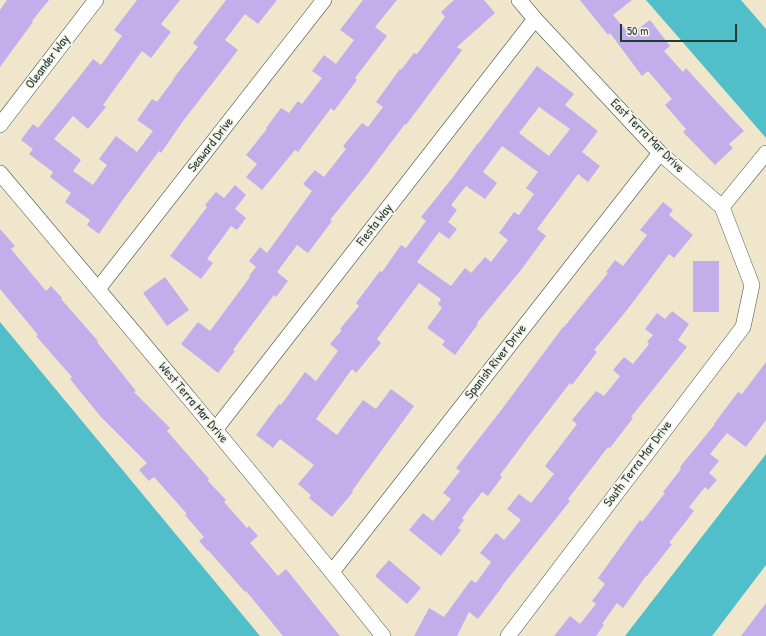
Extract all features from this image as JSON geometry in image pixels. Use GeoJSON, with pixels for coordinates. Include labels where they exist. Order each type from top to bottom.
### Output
{"type":"FeatureCollection","features":[{"type":"Feature","properties":{"kind":"street","name":"Oleander Way"},"geometry":{"type":"LineString","coordinates":[[0,125],[96,0]]}},
{"type":"Feature","properties":{"kind":"street","name":"Seaward Drive"},"geometry":{"type":"LineString","coordinates":[[98,289],[324,0]]}},
{"type":"Feature","properties":{"kind":"street","name":"East Terra Mar Drive"},"geometry":{"type":"LineString","coordinates":[[519,0],[660,153],[722,207],[752,285]]}},
{"type":"Feature","properties":{"kind":"street","name":"Fiesta Way"},"geometry":{"type":"LineString","coordinates":[[215,430],[535,19]]}},
{"type":"Feature","properties":{"kind":"street","name":"Spanish River Drive"},"geometry":{"type":"LineString","coordinates":[[332,572],[660,153]]}},
{"type":"Feature","properties":{"kind":"street"},"geometry":{"type":"LineString","coordinates":[[722,207],[766,153]]}},
{"type":"Feature","properties":{"kind":"street","name":"West Terra Mar Drive"},"geometry":{"type":"LineString","coordinates":[[0,173],[215,430],[383,636]]}},
{"type":"Feature","properties":{"kind":"street","name":"South Terra Mar Drive"},"geometry":{"type":"LineString","coordinates":[[508,636],[743,327],[752,285]]}},
{"type":"Feature","properties":{"kind":"water"},"geometry":{"type":"Polygon","coordinates":[[[646,0],[741,0],[766,29],[766,138],[646,0]]]}},
{"type":"Feature","properties":{"kind":"water"},"geometry":{"type":"Polygon","coordinates":[[[0,322],[260,636],[0,636],[0,322]]]}},
{"type":"Feature","properties":{"kind":"water"},"geometry":{"type":"Polygon","coordinates":[[[766,454],[766,565],[712,636],[625,636],[766,454]]]}},
{"type":"Feature","properties":{"kind":"building"},"geometry":{"type":"Polygon","coordinates":[[[7,0],[49,0],[32,21],[33,22],[0,67],[0,10],[7,0]]]}},
{"type":"Feature","properties":{"kind":"building"},"geometry":{"type":"Polygon","coordinates":[[[137,0],[180,0],[161,24],[171,32],[151,58],[142,51],[103,105],[106,107],[88,129],[73,116],[54,139],[81,160],[73,171],[93,185],[107,165],[99,159],[116,136],[137,152],[153,131],[137,120],[152,99],[157,102],[198,47],[193,43],[226,0],[277,0],[258,24],[245,14],[225,40],[238,50],[183,121],[161,153],[159,151],[99,234],[87,225],[90,220],[65,202],[71,193],[50,177],[53,172],[29,154],[33,149],[21,140],[33,124],[38,128],[93,59],[101,65],[122,36],[114,30],[137,0]]]}},
{"type":"Feature","properties":{"kind":"building"},"geometry":{"type":"Polygon","coordinates":[[[363,0],[397,0],[375,27],[387,36],[355,78],[357,80],[334,111],[331,108],[298,152],[295,150],[262,190],[246,177],[257,164],[246,155],[267,129],[266,128],[281,108],[289,113],[298,101],[302,104],[322,78],[312,71],[324,55],[336,64],[354,40],[340,30],[363,0]]]}},
{"type":"Feature","properties":{"kind":"building"},"geometry":{"type":"Polygon","coordinates":[[[454,0],[484,0],[495,13],[457,47],[462,50],[406,125],[405,124],[330,220],[332,221],[308,253],[297,245],[277,272],[288,281],[276,297],[274,295],[233,350],[235,351],[218,373],[181,344],[198,322],[210,331],[256,267],[249,261],[260,247],[267,253],[312,191],[303,184],[315,170],[324,177],[346,149],[343,146],[362,123],[368,127],[383,107],[376,102],[400,69],[401,70],[414,53],[417,54],[445,17],[441,12],[454,0]]]}},
{"type":"Feature","properties":{"kind":"building"},"geometry":{"type":"Polygon","coordinates":[[[580,0],[632,0],[613,15],[630,35],[650,20],[670,46],[664,51],[683,72],[686,68],[744,131],[729,144],[733,148],[715,165],[683,132],[686,129],[665,105],[672,99],[648,71],[642,76],[610,33],[608,35],[580,0]]]}},
{"type":"Feature","properties":{"kind":"building"},"geometry":{"type":"Polygon","coordinates":[[[537,66],[574,94],[565,105],[598,131],[582,152],[600,166],[588,182],[578,174],[537,229],[546,236],[521,270],[477,323],[478,324],[455,355],[442,345],[445,341],[427,328],[442,308],[438,304],[441,299],[419,283],[377,339],[381,343],[356,373],[352,369],[316,419],[337,435],[363,400],[376,409],[391,389],[414,406],[352,491],[353,492],[332,517],[309,498],[311,495],[298,484],[314,465],[280,439],[273,448],[256,435],[279,404],[281,405],[305,372],[316,381],[338,351],[330,344],[359,306],[356,303],[380,271],[382,272],[401,245],[406,248],[426,221],[421,217],[537,66]],[[539,107],[519,133],[549,156],[570,129],[539,107]],[[502,146],[483,172],[497,183],[485,199],[466,186],[451,205],[457,210],[448,222],[457,229],[449,239],[439,232],[417,262],[451,286],[465,268],[471,273],[485,257],[491,262],[508,240],[499,233],[514,212],[519,215],[534,194],[526,188],[538,172],[502,146]]]}},
{"type":"Feature","properties":{"kind":"building"},"geometry":{"type":"Polygon","coordinates":[[[235,185],[246,195],[235,209],[246,218],[237,230],[231,226],[207,259],[213,263],[201,279],[170,256],[207,207],[205,205],[216,192],[224,198],[235,185]]]}},
{"type":"Feature","properties":{"kind":"building"},"geometry":{"type":"Polygon","coordinates":[[[663,202],[673,210],[669,215],[693,235],[674,258],[669,254],[627,310],[594,350],[597,352],[572,385],[570,383],[529,436],[500,475],[502,477],[488,496],[482,492],[462,518],[464,520],[458,528],[461,530],[441,556],[409,530],[423,513],[433,521],[451,499],[443,493],[460,471],[456,468],[563,327],[608,273],[606,272],[615,260],[623,266],[647,235],[640,230],[663,202]]]}},
{"type":"Feature","properties":{"kind":"building"},"geometry":{"type":"Polygon","coordinates":[[[0,229],[15,246],[11,249],[46,291],[51,286],[62,298],[61,299],[98,341],[97,342],[136,391],[134,392],[170,428],[167,431],[209,479],[208,481],[226,500],[224,502],[247,528],[249,526],[258,536],[250,543],[278,576],[286,569],[340,636],[283,636],[246,591],[245,592],[199,541],[204,537],[185,515],[187,514],[154,477],[149,481],[139,470],[147,463],[100,416],[70,379],[72,377],[36,336],[38,335],[0,289],[0,229]]]}},
{"type":"Feature","properties":{"kind":"building"},"geometry":{"type":"Polygon","coordinates":[[[693,261],[719,261],[719,312],[693,312],[693,261]]]}},
{"type":"Feature","properties":{"kind":"building"},"geometry":{"type":"Polygon","coordinates":[[[165,277],[189,310],[167,326],[143,293],[165,277]]]}},
{"type":"Feature","properties":{"kind":"building"},"geometry":{"type":"Polygon","coordinates":[[[672,311],[689,324],[678,340],[687,347],[631,417],[633,418],[610,448],[608,447],[568,499],[570,501],[502,586],[478,619],[469,612],[457,636],[414,636],[429,608],[444,617],[471,580],[476,583],[491,562],[480,553],[496,533],[504,540],[521,520],[507,509],[519,494],[531,503],[554,474],[545,466],[577,424],[572,420],[596,391],[604,396],[620,376],[613,370],[624,357],[633,364],[649,344],[647,342],[653,335],[645,329],[657,313],[665,319],[672,311]]]}},
{"type":"Feature","properties":{"kind":"building"},"geometry":{"type":"Polygon","coordinates":[[[766,362],[766,420],[746,447],[727,433],[710,454],[719,461],[709,473],[717,480],[708,490],[705,487],[689,507],[694,511],[669,543],[672,544],[623,608],[617,603],[602,624],[604,625],[596,636],[554,636],[570,616],[580,624],[596,604],[592,601],[605,584],[598,578],[640,520],[642,522],[665,493],[663,492],[681,469],[680,467],[715,424],[738,392],[742,394],[766,362]]]}},
{"type":"Feature","properties":{"kind":"building"},"geometry":{"type":"Polygon","coordinates":[[[389,560],[421,588],[407,604],[375,576],[389,560]]]}},
{"type":"Feature","properties":{"kind":"building"},"geometry":{"type":"Polygon","coordinates":[[[766,603],[766,636],[741,636],[766,603]]]}}]}
